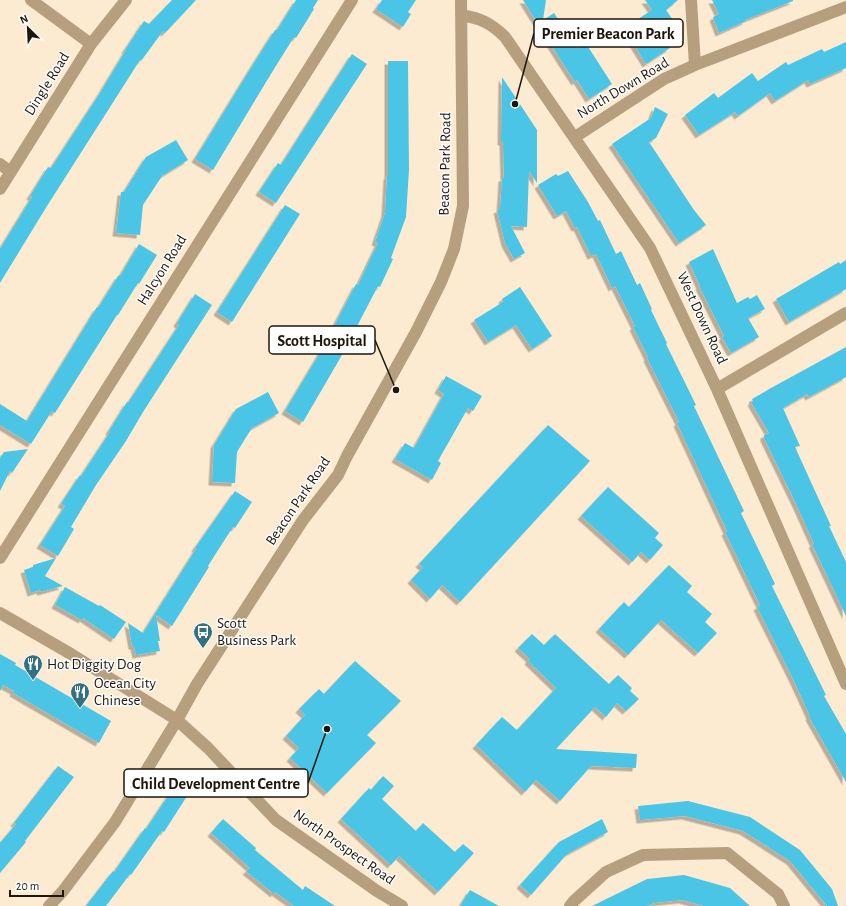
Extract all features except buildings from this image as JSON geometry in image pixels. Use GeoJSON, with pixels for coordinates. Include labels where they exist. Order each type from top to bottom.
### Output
{"type":"FeatureCollection","features":[{"type":"Feature","properties":{"kind":"street"},"geometry":{"type":"LineString","coordinates":[[31,0],[91,44]]}},
{"type":"Feature","properties":{"kind":"street","name":"Dingle Road"},"geometry":{"type":"LineString","coordinates":[[0,189],[91,44],[126,0]]}},
{"type":"Feature","properties":{"kind":"street","name":"Halcyon Road"},"geometry":{"type":"LineString","coordinates":[[0,558],[352,0]]}},
{"type":"Feature","properties":{"kind":"street","name":"Beacon Park Road"},"geometry":{"type":"LineString","coordinates":[[48,906],[63,891],[115,822],[197,684],[303,520],[338,475],[416,332],[441,282],[454,249],[463,206],[461,0]]}},
{"type":"Feature","properties":{"kind":"street"},"geometry":{"type":"LineString","coordinates":[[691,0],[695,65]]}},
{"type":"Feature","properties":{"kind":"street","name":"North Down Road"},"geometry":{"type":"LineString","coordinates":[[575,136],[643,91],[664,79],[695,65],[846,7]]}},
{"type":"Feature","properties":{"kind":"street","name":"West Down Road"},"geometry":{"type":"LineString","coordinates":[[461,15],[477,18],[495,26],[506,37],[650,248],[717,389],[846,684]]}},
{"type":"Feature","properties":{"kind":"street"},"geometry":{"type":"LineString","coordinates":[[0,164],[11,172]]}},
{"type":"Feature","properties":{"kind":"street"},"geometry":{"type":"LineString","coordinates":[[717,389],[846,313]]}},
{"type":"Feature","properties":{"kind":"street","name":"North Prospect Road"},"geometry":{"type":"LineString","coordinates":[[0,613],[78,658],[176,720],[208,748],[276,820],[377,891],[402,906]]}},
{"type":"Feature","properties":{"kind":"street"},"geometry":{"type":"LineString","coordinates":[[570,906],[606,872],[643,855],[727,853],[778,894],[784,906]]}},
{"type":"Feature","properties":{"kind":"place","name":"Premier Beacon Park"},"geometry":{"type":"Point","coordinates":[515,104]}},
{"type":"Feature","properties":{"kind":"place","name":"Scott Hospital"},"geometry":{"type":"Point","coordinates":[396,390]}},
{"type":"Feature","properties":{"kind":"place","name":"Scott Business Park"},"geometry":{"type":"Point","coordinates":[203,649]}},
{"type":"Feature","properties":{"kind":"place","name":"Hot Diggity Dog"},"geometry":{"type":"Point","coordinates":[33,681]}},
{"type":"Feature","properties":{"kind":"place","name":"Ocean City Chinese"},"geometry":{"type":"Point","coordinates":[80,709]}},
{"type":"Feature","properties":{"kind":"place","name":"Child Development Centre"},"geometry":{"type":"Point","coordinates":[327,729]}}]}
